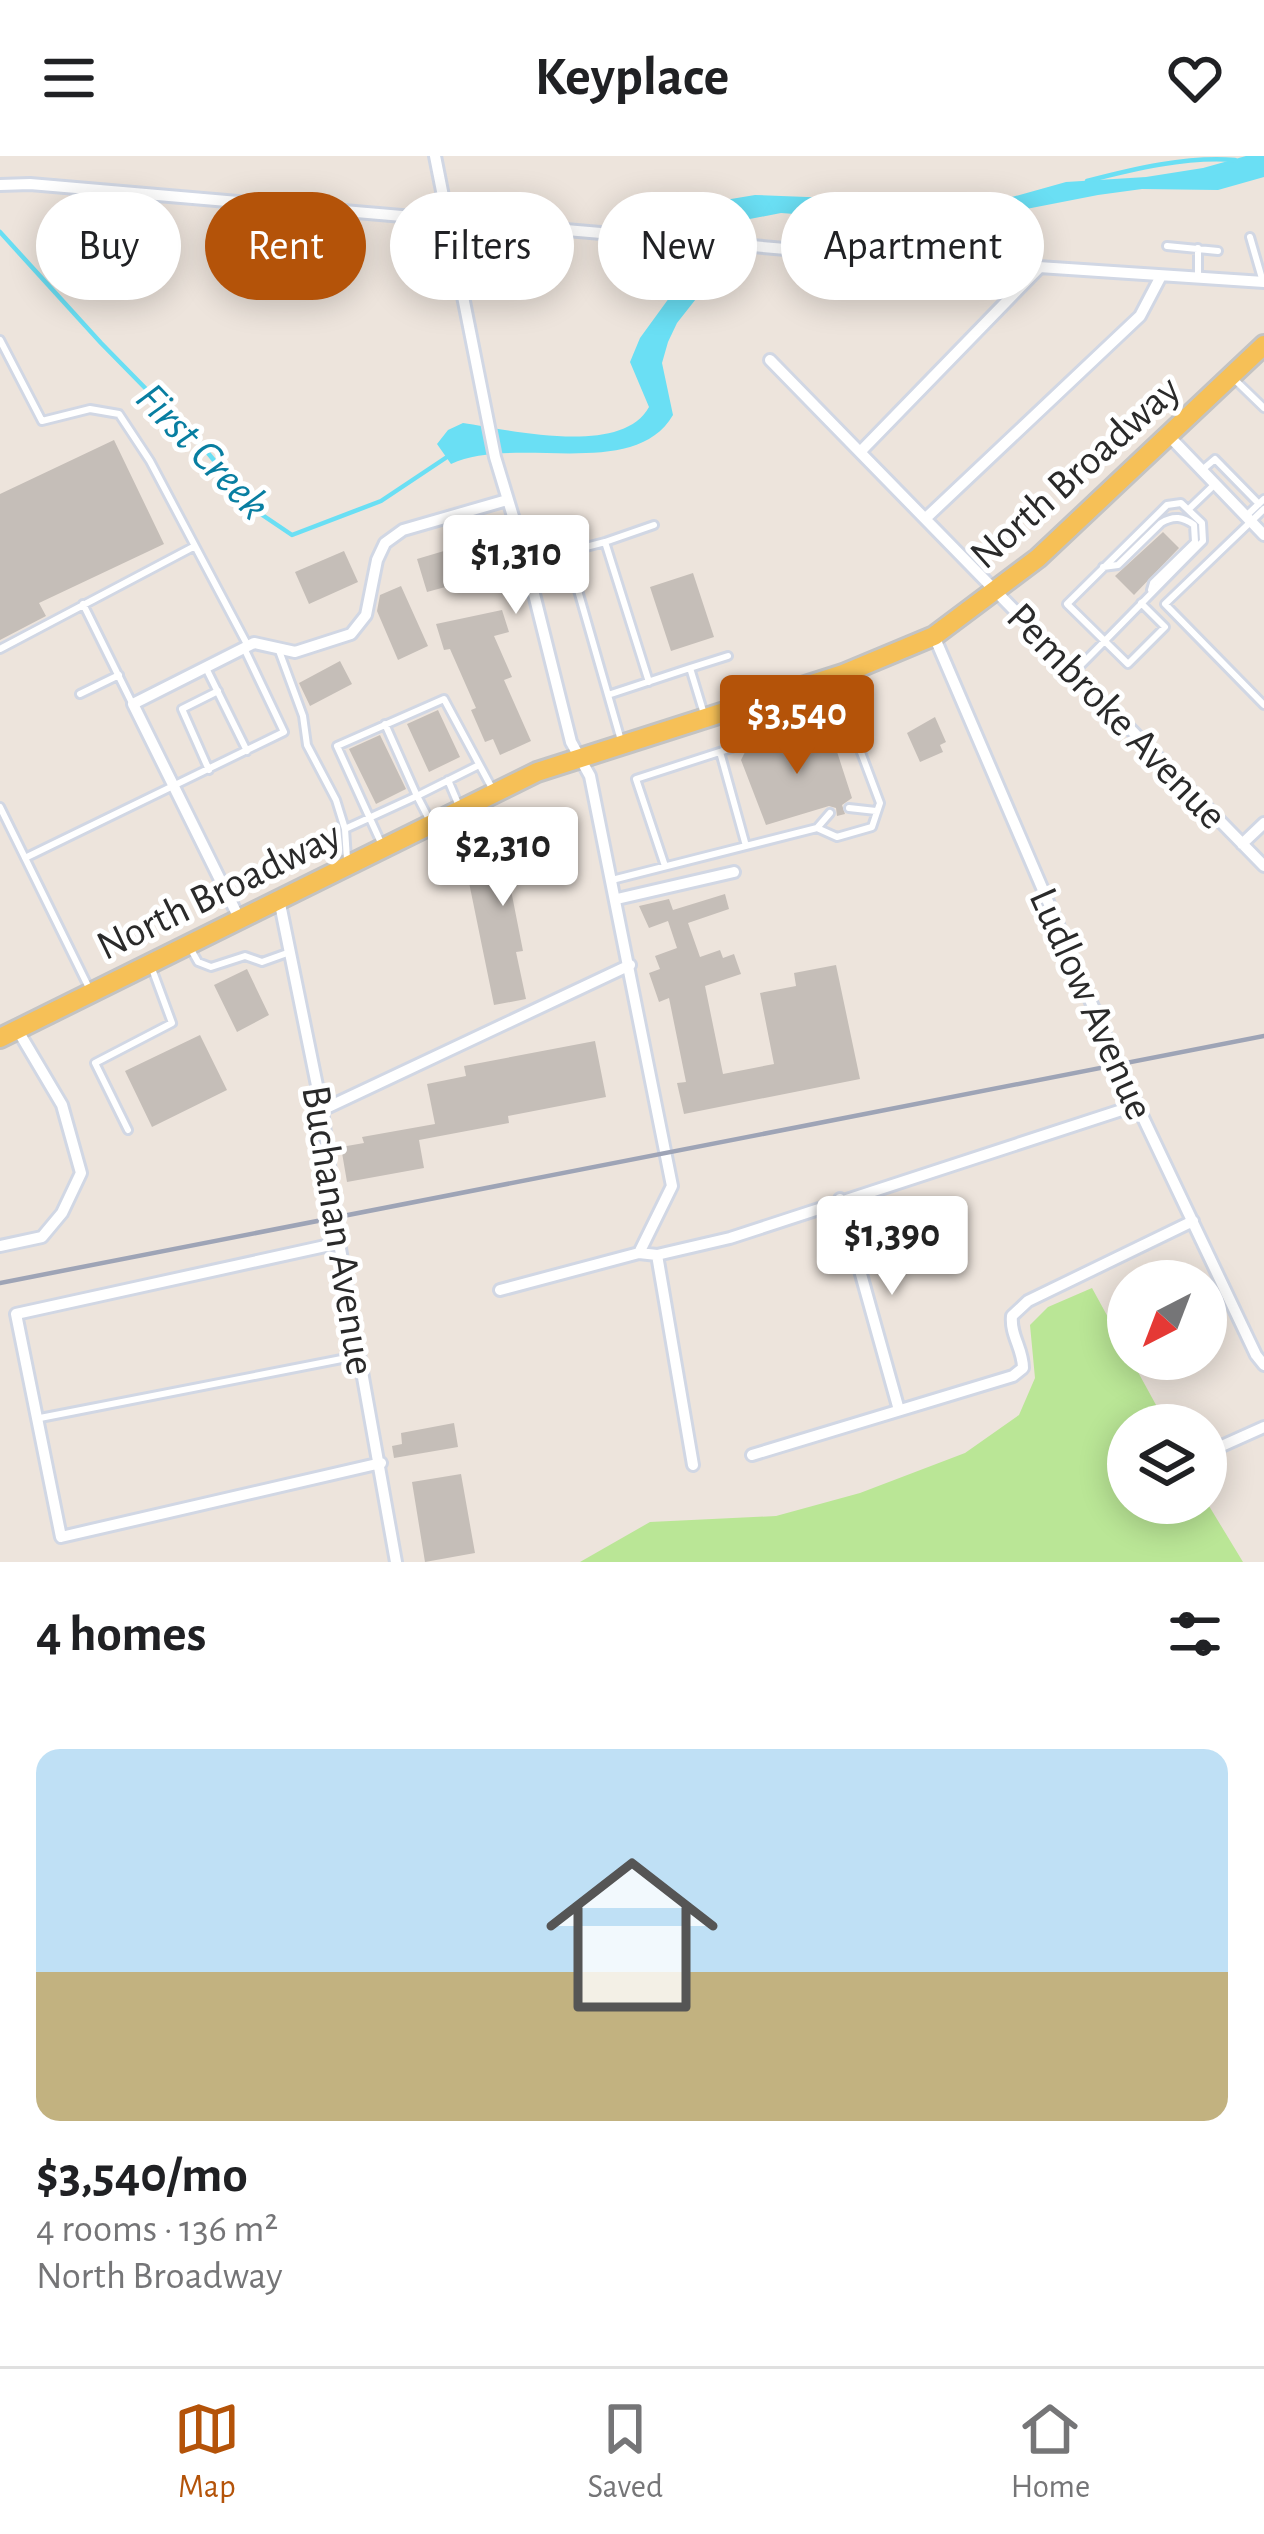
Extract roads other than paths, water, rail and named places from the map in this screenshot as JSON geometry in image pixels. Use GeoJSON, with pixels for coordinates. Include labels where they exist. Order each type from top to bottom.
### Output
{"type":"FeatureCollection","features":[{"type":"Feature","properties":{"kind":"main road","name":"North Broadway"},"geometry":{"type":"LineString","coordinates":[[8,1033],[460,809],[580,756],[833,677],[934,636],[999,591],[1264,345]]}},
{"type":"Feature","properties":{"kind":"street"},"geometry":{"type":"LineString","coordinates":[[435,156],[443,192]]}},
{"type":"Feature","properties":{"kind":"street"},"geometry":{"type":"LineString","coordinates":[[0,185],[390,213]]}},
{"type":"Feature","properties":{"kind":"street"},"geometry":{"type":"LineString","coordinates":[[574,229],[781,247]]}},
{"type":"Feature","properties":{"kind":"street"},"geometry":{"type":"LineString","coordinates":[[1044,268],[1263,282]]}},
{"type":"Feature","properties":{"kind":"street"},"geometry":{"type":"LineString","coordinates":[[927,517],[1140,316],[1161,276]]}},
{"type":"Feature","properties":{"kind":"street"},"geometry":{"type":"LineString","coordinates":[[464,300],[495,457],[571,742],[590,776],[672,1186],[638,1252]]}},
{"type":"Feature","properties":{"kind":"street"},"geometry":{"type":"LineString","coordinates":[[862,450],[1008,300]]}},
{"type":"Feature","properties":{"kind":"street","name":"Pembroke Avenue"},"geometry":{"type":"LineString","coordinates":[[770,360],[1264,866]]}},
{"type":"Feature","properties":{"kind":"street"},"geometry":{"type":"LineString","coordinates":[[1168,436],[1264,535]]}},
{"type":"Feature","properties":{"kind":"street"},"geometry":{"type":"LineString","coordinates":[[238,918],[133,704],[246,647],[267,643],[295,652],[351,634],[366,615],[385,543],[403,530],[507,500]]}},
{"type":"Feature","properties":{"kind":"street","name":"Ludlow Avenue"},"geometry":{"type":"LineString","coordinates":[[934,636],[1137,1105],[1264,1365]]}},
{"type":"Feature","properties":{"kind":"street"},"geometry":{"type":"LineString","coordinates":[[1242,844],[1264,823]]}},
{"type":"Feature","properties":{"kind":"street"},"geometry":{"type":"LineString","coordinates":[[617,898],[734,872]]}},
{"type":"Feature","properties":{"kind":"street","name":"Buchanan Avenue"},"geometry":{"type":"LineString","coordinates":[[279,899],[322,1110],[339,1243],[396,1562]]}},
{"type":"Feature","properties":{"kind":"street"},"geometry":{"type":"LineString","coordinates":[[322,1110],[630,965]]}},
{"type":"Feature","properties":{"kind":"street"},"geometry":{"type":"LineString","coordinates":[[0,1246],[42,1237],[62,1213],[82,1173],[62,1105],[8,1033]]}},
{"type":"Feature","properties":{"kind":"street"},"geometry":{"type":"LineString","coordinates":[[500,1290],[638,1252],[657,1255],[730,1238],[1137,1105]]}},
{"type":"Feature","properties":{"kind":"street"},"geometry":{"type":"LineString","coordinates":[[840,1199],[899,1410]]}},
{"type":"Feature","properties":{"kind":"street"},"geometry":{"type":"LineString","coordinates":[[752,1455],[1013,1376],[1023,1368],[1023,1354],[1010,1329],[1012,1316],[1028,1301],[1193,1221]]}},
{"type":"Feature","properties":{"kind":"street"},"geometry":{"type":"LineString","coordinates":[[339,1243],[16,1314],[61,1537],[381,1462]]}},
{"type":"Feature","properties":{"kind":"street"},"geometry":{"type":"LineString","coordinates":[[657,1255],[693,1465]]}},
{"type":"Feature","properties":{"kind":"street"},"geometry":{"type":"LineString","coordinates":[[1227,1444],[1264,1427]]}},
{"type":"Feature","properties":{"kind":"lane"},"geometry":{"type":"LineString","coordinates":[[1250,237],[1263,282]]}},
{"type":"Feature","properties":{"kind":"lane"},"geometry":{"type":"LineString","coordinates":[[1168,246],[1218,250]]}},
{"type":"Feature","properties":{"kind":"lane"},"geometry":{"type":"LineString","coordinates":[[1198,248],[1198,278]]}},
{"type":"Feature","properties":{"kind":"lane"},"geometry":{"type":"LineString","coordinates":[[0,340],[42,422],[91,409],[119,414],[150,460],[195,546],[284,733],[26,858]]}},
{"type":"Feature","properties":{"kind":"lane"},"geometry":{"type":"LineString","coordinates":[[1232,376],[1264,408]]}},
{"type":"Feature","properties":{"kind":"lane"},"geometry":{"type":"LineString","coordinates":[[1202,470],[1215,459],[1262,504],[1165,604],[1264,705]]}},
{"type":"Feature","properties":{"kind":"lane"},"geometry":{"type":"LineString","coordinates":[[1190,508],[1215,484]]}},
{"type":"Feature","properties":{"kind":"lane"},"geometry":{"type":"LineString","coordinates":[[1075,670],[1104,642],[1150,593],[1203,541],[1202,523],[1181,503],[1167,505],[1067,604],[1104,642],[1128,664],[1165,627],[1141,603]]}},
{"type":"Feature","properties":{"kind":"lane"},"geometry":{"type":"LineString","coordinates":[[1103,567],[1118,566],[1170,518],[1184,518],[1194,525],[1195,542],[1154,583],[1150,593]]}},
{"type":"Feature","properties":{"kind":"lane"},"geometry":{"type":"LineString","coordinates":[[526,562],[654,525]]}},
{"type":"Feature","properties":{"kind":"lane"},"geometry":{"type":"LineString","coordinates":[[604,542],[650,682]]}},
{"type":"Feature","properties":{"kind":"lane"},"geometry":{"type":"LineString","coordinates":[[0,649],[195,546]]}},
{"type":"Feature","properties":{"kind":"lane"},"geometry":{"type":"LineString","coordinates":[[567,552],[622,744]]}},
{"type":"Feature","properties":{"kind":"lane"},"geometry":{"type":"LineString","coordinates":[[83,604],[133,704]]}},
{"type":"Feature","properties":{"kind":"lane"},"geometry":{"type":"LineString","coordinates":[[278,648],[303,716],[307,745],[336,800],[348,865]]}},
{"type":"Feature","properties":{"kind":"lane"},"geometry":{"type":"LineString","coordinates":[[608,695],[728,656]]}},
{"type":"Feature","properties":{"kind":"lane"},"geometry":{"type":"LineString","coordinates":[[206,667],[247,751]]}},
{"type":"Feature","properties":{"kind":"lane"},"geometry":{"type":"LineString","coordinates":[[690,668],[705,717]]}},
{"type":"Feature","properties":{"kind":"lane"},"geometry":{"type":"LineString","coordinates":[[80,694],[119,675]]}},
{"type":"Feature","properties":{"kind":"lane"},"geometry":{"type":"LineString","coordinates":[[817,828],[837,837],[872,827],[880,803],[833,677]]}},
{"type":"Feature","properties":{"kind":"lane"},"geometry":{"type":"LineString","coordinates":[[209,770],[182,709],[218,692]]}},
{"type":"Feature","properties":{"kind":"lane"},"geometry":{"type":"LineString","coordinates":[[383,847],[337,746],[444,699],[494,793]]}},
{"type":"Feature","properties":{"kind":"lane"},"geometry":{"type":"LineString","coordinates":[[665,866],[636,779],[846,712]]}},
{"type":"Feature","properties":{"kind":"lane"},"geometry":{"type":"LineString","coordinates":[[385,724],[431,824]]}},
{"type":"Feature","properties":{"kind":"lane"},"geometry":{"type":"LineString","coordinates":[[720,752],[746,846]]}},
{"type":"Feature","properties":{"kind":"lane"},"geometry":{"type":"LineString","coordinates":[[345,829],[479,765]]}},
{"type":"Feature","properties":{"kind":"lane"},"geometry":{"type":"LineString","coordinates":[[448,780],[460,809]]}},
{"type":"Feature","properties":{"kind":"lane"},"geometry":{"type":"LineString","coordinates":[[0,807],[92,992]]}},
{"type":"Feature","properties":{"kind":"lane"},"geometry":{"type":"LineString","coordinates":[[849,808],[878,811]]}},
{"type":"Feature","properties":{"kind":"lane"},"geometry":{"type":"LineString","coordinates":[[613,880],[817,828],[830,813]]}},
{"type":"Feature","properties":{"kind":"lane"},"geometry":{"type":"LineString","coordinates":[[187,944],[204,966],[245,956],[262,962],[290,952]]}},
{"type":"Feature","properties":{"kind":"lane"},"geometry":{"type":"LineString","coordinates":[[128,1130],[95,1064],[172,1023],[149,963]]}},
{"type":"Feature","properties":{"kind":"lane"},"geometry":{"type":"LineString","coordinates":[[37,1418],[360,1355]]}},
{"type":"Feature","properties":{"kind":"water"},"geometry":{"type":"Polygon","coordinates":[[[1264,156],[1264,177],[1218,190],[1142,189],[1044,206],[1044,192],[1030,192],[1066,182],[1203,168],[1264,156]]]}},
{"type":"Feature","properties":{"kind":"water"},"geometry":{"type":"Polygon","coordinates":[[[757,195],[781,196],[781,213],[757,218],[757,195]]]}},
{"type":"Feature","properties":{"kind":"water"},"geometry":{"type":"Polygon","coordinates":[[[668,300],[695,300],[668,342],[662,363],[673,415],[655,435],[631,447],[602,452],[507,453],[451,464],[437,444],[448,430],[463,423],[535,434],[591,436],[635,422],[649,407],[630,362],[640,338],[668,300]]]}},
{"type":"Feature","properties":{"kind":"waterway","name":"First Creek"},"geometry":{"type":"LineString","coordinates":[[1087,181],[1179,162],[1235,160]]}},
{"type":"Feature","properties":{"kind":"waterway","name":"First Creek"},"geometry":{"type":"LineString","coordinates":[[0,232],[203,447],[255,510],[292,535],[381,501],[450,455]]}},
{"type":"Feature","properties":{"kind":"railway"},"geometry":{"type":"LineString","coordinates":[[0,1283],[1264,1036]]}}]}
